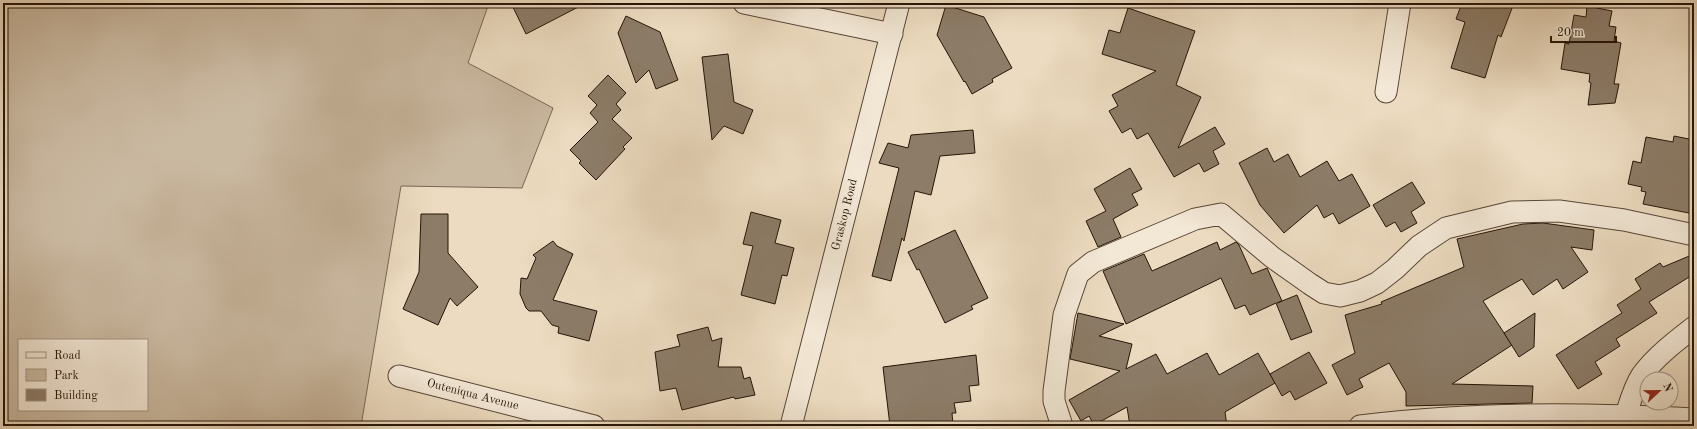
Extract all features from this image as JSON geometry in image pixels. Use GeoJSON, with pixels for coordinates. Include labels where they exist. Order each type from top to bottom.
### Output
{"type":"FeatureCollection","features":[{"type":"Feature","properties":{"kind":"street"},"geometry":{"type":"LineString","coordinates":[[744,3],[892,34]]}},
{"type":"Feature","properties":{"kind":"street","name":"Graskop Road"},"geometry":{"type":"LineString","coordinates":[[791,426],[899,3]]}},
{"type":"Feature","properties":{"kind":"street"},"geometry":{"type":"LineString","coordinates":[[1386,92],[1400,3]]}},
{"type":"Feature","properties":{"kind":"street"},"geometry":{"type":"LineString","coordinates":[[1062,426],[1054,401],[1054,391],[1064,315],[1078,274],[1093,262],[1195,219],[1221,214],[1272,257],[1310,284],[1324,293],[1340,296],[1360,291],[1377,283],[1395,269],[1419,246],[1446,228],[1512,212],[1559,211],[1624,220],[1694,235]]}},
{"type":"Feature","properties":{"kind":"street"},"geometry":{"type":"LineString","coordinates":[[1626,415],[1632,396],[1642,376],[1668,347],[1694,327]]}},
{"type":"Feature","properties":{"kind":"street","name":"Outeniqua Avenue"},"geometry":{"type":"LineString","coordinates":[[398,376],[594,426]]}},
{"type":"Feature","properties":{"kind":"street"},"geometry":{"type":"LineString","coordinates":[[1360,426],[1463,416],[1524,421],[1626,415],[1694,419]]}},
{"type":"Feature","properties":{"kind":"green space"},"geometry":{"type":"Polygon","coordinates":[[[3,3],[489,3],[468,63],[553,108],[522,188],[401,186],[361,426],[3,426],[3,3]]]}},
{"type":"Feature","properties":{"kind":"building"},"geometry":{"type":"Polygon","coordinates":[[[511,3],[586,3],[526,34],[511,3]]]}},
{"type":"Feature","properties":{"kind":"building"},"geometry":{"type":"Polygon","coordinates":[[[1462,3],[1514,3],[1501,37],[1498,35],[1485,78],[1451,68],[1465,22],[1456,19],[1462,3]]]}},
{"type":"Feature","properties":{"kind":"building"},"geometry":{"type":"Polygon","coordinates":[[[946,5],[984,17],[1012,68],[992,79],[993,82],[972,94],[937,35],[946,5]]]}},
{"type":"Feature","properties":{"kind":"building"},"geometry":{"type":"Polygon","coordinates":[[[1587,6],[1612,11],[1609,26],[1616,27],[1614,41],[1621,43],[1614,84],[1619,84],[1615,103],[1588,105],[1591,83],[1589,82],[1590,74],[1561,69],[1565,43],[1569,44],[1574,15],[1586,17],[1587,6]]]}},
{"type":"Feature","properties":{"kind":"building"},"geometry":{"type":"Polygon","coordinates":[[[1128,8],[1195,31],[1176,85],[1201,97],[1178,148],[1215,127],[1225,144],[1213,151],[1219,164],[1204,172],[1199,163],[1174,177],[1148,133],[1137,139],[1131,128],[1122,133],[1109,111],[1118,106],[1112,95],[1156,71],[1102,54],[1109,30],[1120,33],[1128,8]]]}},
{"type":"Feature","properties":{"kind":"building"},"geometry":{"type":"Polygon","coordinates":[[[626,16],[660,32],[678,80],[656,89],[649,70],[636,83],[618,33],[626,16]]]}},
{"type":"Feature","properties":{"kind":"building"},"geometry":{"type":"Polygon","coordinates":[[[728,54],[734,102],[753,110],[743,134],[724,126],[712,140],[702,57],[728,54]]]}},
{"type":"Feature","properties":{"kind":"building"},"geometry":{"type":"Polygon","coordinates":[[[608,75],[626,93],[616,104],[621,110],[612,119],[632,138],[623,147],[625,149],[596,180],[579,163],[581,161],[570,150],[598,122],[590,113],[597,105],[588,96],[608,75]]]}},
{"type":"Feature","properties":{"kind":"building"},"geometry":{"type":"Polygon","coordinates":[[[973,130],[975,153],[940,156],[931,195],[915,191],[904,241],[902,238],[891,281],[872,276],[899,168],[879,163],[888,143],[908,148],[911,135],[973,130]]]}},
{"type":"Feature","properties":{"kind":"building"},"geometry":{"type":"Polygon","coordinates":[[[1674,136],[1694,140],[1694,214],[1643,204],[1646,192],[1641,191],[1642,187],[1628,184],[1633,161],[1641,163],[1646,137],[1673,142],[1674,136]]]}},
{"type":"Feature","properties":{"kind":"building"},"geometry":{"type":"Polygon","coordinates":[[[1267,148],[1274,162],[1288,154],[1300,177],[1327,161],[1339,181],[1352,174],[1370,206],[1339,224],[1333,213],[1324,218],[1317,205],[1284,233],[1260,205],[1239,163],[1267,148]]]}},
{"type":"Feature","properties":{"kind":"building"},"geometry":{"type":"Polygon","coordinates":[[[1130,168],[1142,189],[1132,194],[1138,205],[1113,219],[1121,237],[1098,247],[1086,221],[1106,211],[1094,189],[1130,168]]]}},
{"type":"Feature","properties":{"kind":"building"},"geometry":{"type":"Polygon","coordinates":[[[1412,182],[1425,203],[1411,212],[1417,223],[1401,232],[1395,222],[1386,227],[1373,205],[1412,182]]]}},
{"type":"Feature","properties":{"kind":"building"},"geometry":{"type":"Polygon","coordinates":[[[751,212],[781,220],[775,243],[794,248],[787,276],[782,275],[775,304],[741,295],[753,246],[743,244],[751,212]]]}},
{"type":"Feature","properties":{"kind":"building"},"geometry":{"type":"Polygon","coordinates":[[[421,214],[448,214],[448,253],[478,287],[457,306],[450,298],[438,325],[403,309],[419,272],[421,214]]]}},
{"type":"Feature","properties":{"kind":"building"},"geometry":{"type":"Polygon","coordinates":[[[1543,223],[1594,230],[1592,250],[1571,247],[1588,272],[1563,289],[1557,279],[1533,295],[1522,279],[1483,301],[1512,345],[1452,384],[1533,386],[1532,403],[1406,406],[1406,392],[1389,363],[1359,379],[1363,387],[1347,395],[1332,365],[1355,353],[1345,315],[1382,304],[1381,302],[1464,267],[1457,239],[1523,224],[1543,223]]]}},
{"type":"Feature","properties":{"kind":"building"},"geometry":{"type":"Polygon","coordinates":[[[955,230],[988,298],[971,306],[973,309],[945,323],[919,269],[917,270],[908,252],[955,230]]]}},
{"type":"Feature","properties":{"kind":"building"},"geometry":{"type":"Polygon","coordinates":[[[553,241],[557,246],[573,254],[553,300],[597,311],[589,341],[558,333],[559,327],[552,325],[541,311],[529,311],[526,308],[520,294],[521,278],[527,279],[536,258],[533,255],[553,241]]]}},
{"type":"Feature","properties":{"kind":"building"},"geometry":{"type":"Polygon","coordinates":[[[1217,242],[1220,250],[1236,242],[1239,245],[1252,274],[1267,268],[1282,301],[1297,295],[1312,332],[1291,340],[1276,303],[1250,315],[1245,305],[1235,309],[1221,278],[1126,324],[1103,271],[1144,254],[1152,271],[1217,242]]]}},
{"type":"Feature","properties":{"kind":"building"},"geometry":{"type":"Polygon","coordinates":[[[1694,254],[1694,274],[1649,302],[1657,313],[1616,339],[1620,346],[1595,362],[1602,374],[1578,389],[1556,355],[1622,313],[1617,305],[1641,289],[1635,279],[1660,263],[1663,267],[1694,254]]]}},
{"type":"Feature","properties":{"kind":"building"},"geometry":{"type":"Polygon","coordinates":[[[1078,313],[1124,324],[1099,336],[1132,344],[1126,369],[1156,354],[1167,374],[1207,353],[1219,375],[1258,353],[1275,383],[1225,412],[1227,426],[1130,426],[1127,407],[1094,425],[1089,416],[1081,421],[1069,400],[1120,371],[1070,359],[1078,313]]]}},
{"type":"Feature","properties":{"kind":"building"},"geometry":{"type":"Polygon","coordinates":[[[1535,313],[1534,347],[1519,357],[1504,333],[1535,313]]]}},
{"type":"Feature","properties":{"kind":"building"},"geometry":{"type":"Polygon","coordinates":[[[708,327],[712,341],[722,338],[718,367],[741,367],[744,379],[750,377],[755,395],[735,399],[734,397],[682,410],[676,388],[660,391],[655,352],[680,346],[677,335],[708,327]]]}},
{"type":"Feature","properties":{"kind":"building"},"geometry":{"type":"Polygon","coordinates":[[[1309,352],[1327,383],[1295,400],[1290,391],[1282,396],[1270,374],[1309,352]]]}},
{"type":"Feature","properties":{"kind":"building"},"geometry":{"type":"Polygon","coordinates":[[[976,355],[979,385],[969,386],[971,401],[954,403],[956,413],[952,413],[953,425],[890,426],[883,367],[976,355]]]}}]}
